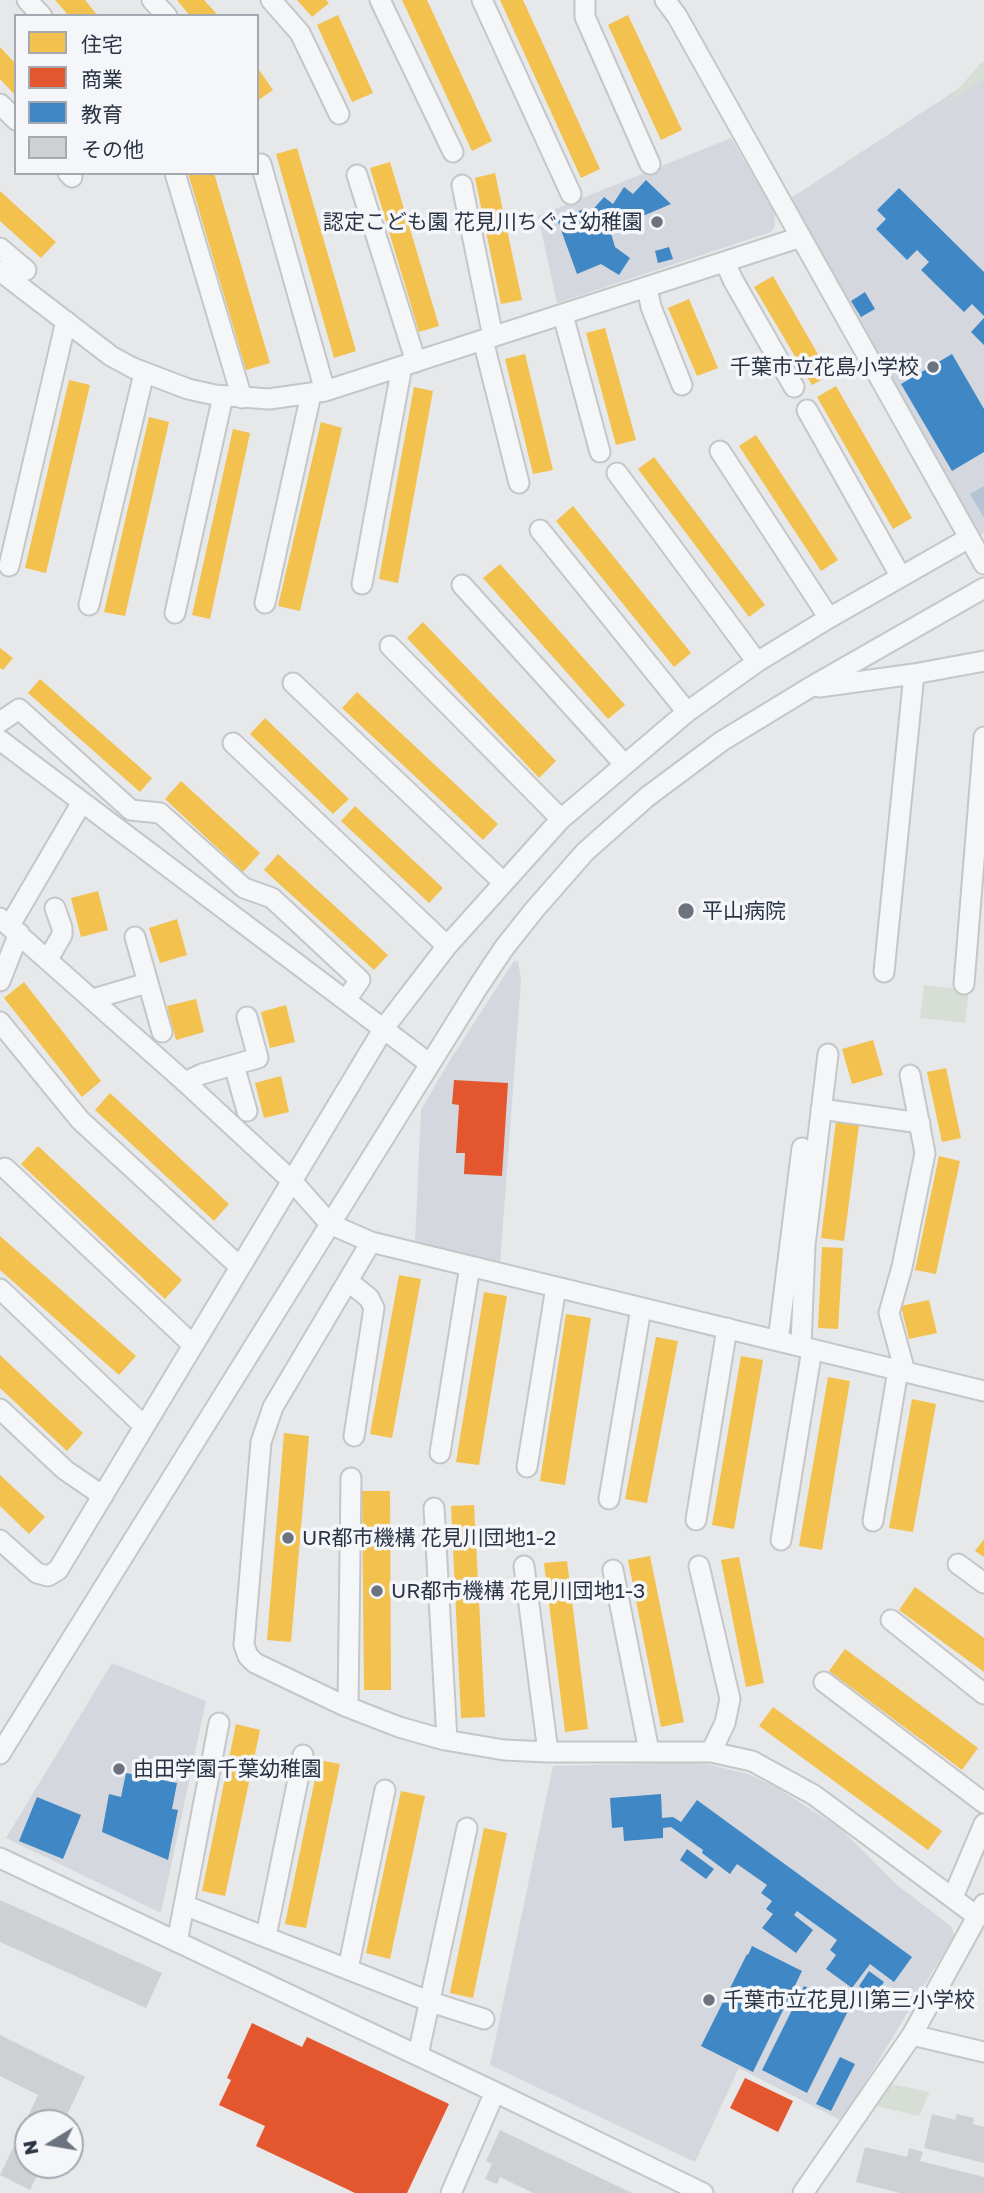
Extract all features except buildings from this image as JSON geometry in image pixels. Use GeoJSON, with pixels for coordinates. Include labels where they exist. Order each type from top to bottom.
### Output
{"type":"FeatureCollection","features":[{"type":"Feature","properties":{"kind":"street"},"geometry":{"type":"LineString","coordinates":[[27,0],[40,14]]}},
{"type":"Feature","properties":{"kind":"street"},"geometry":{"type":"LineString","coordinates":[[152,0],[165,14]]}},
{"type":"Feature","properties":{"kind":"street"},"geometry":{"type":"LineString","coordinates":[[271,0],[300,33],[339,114]]}},
{"type":"Feature","properties":{"kind":"street"},"geometry":{"type":"LineString","coordinates":[[380,0],[453,152]]}},
{"type":"Feature","properties":{"kind":"street"},"geometry":{"type":"LineString","coordinates":[[482,0],[571,194]]}},
{"type":"Feature","properties":{"kind":"street"},"geometry":{"type":"LineString","coordinates":[[585,0],[585,17],[650,164]]}},
{"type":"Feature","properties":{"kind":"street"},"geometry":{"type":"LineString","coordinates":[[665,0],[677,16],[802,237],[984,564]]}},
{"type":"Feature","properties":{"kind":"street"},"geometry":{"type":"LineString","coordinates":[[0,104],[14,118]]}},
{"type":"Feature","properties":{"kind":"street"},"geometry":{"type":"LineString","coordinates":[[261,164],[318,393],[265,603]]}},
{"type":"Feature","properties":{"kind":"street"},"geometry":{"type":"LineString","coordinates":[[175,612],[233,397],[176,175]]}},
{"type":"Feature","properties":{"kind":"street"},"geometry":{"type":"LineString","coordinates":[[357,175],[409,364],[362,584]]}},
{"type":"Feature","properties":{"kind":"street"},"geometry":{"type":"LineString","coordinates":[[462,185],[488,339],[519,483]]}},
{"type":"Feature","properties":{"kind":"street"},"geometry":{"type":"LineString","coordinates":[[0,271],[111,356],[144,373],[188,389],[233,397],[269,399],[318,393],[802,237]]}},
{"type":"Feature","properties":{"kind":"street"},"geometry":{"type":"LineString","coordinates":[[0,248],[26,270]]}},
{"type":"Feature","properties":{"kind":"street"},"geometry":{"type":"LineString","coordinates":[[725,262],[793,387]]}},
{"type":"Feature","properties":{"kind":"street"},"geometry":{"type":"LineString","coordinates":[[647,287],[651,307],[682,385]]}},
{"type":"Feature","properties":{"kind":"street"},"geometry":{"type":"LineString","coordinates":[[563,314],[600,452]]}},
{"type":"Feature","properties":{"kind":"street"},"geometry":{"type":"LineString","coordinates":[[9,566],[66,321]]}},
{"type":"Feature","properties":{"kind":"street"},"geometry":{"type":"LineString","coordinates":[[89,605],[144,373]]}},
{"type":"Feature","properties":{"kind":"street"},"geometry":{"type":"LineString","coordinates":[[807,410],[901,577]]}},
{"type":"Feature","properties":{"kind":"street"},"geometry":{"type":"LineString","coordinates":[[720,451],[829,618]]}},
{"type":"Feature","properties":{"kind":"street"},"geometry":{"type":"LineString","coordinates":[[617,473],[757,662]]}},
{"type":"Feature","properties":{"kind":"street"},"geometry":{"type":"LineString","coordinates":[[540,530],[687,712]]}},
{"type":"Feature","properties":{"kind":"street"},"geometry":{"type":"LineString","coordinates":[[0,1540],[37,1573],[48,1576],[58,1570],[384,1028],[447,946],[561,819],[687,712],[757,662],[969,538]]}},
{"type":"Feature","properties":{"kind":"street"},"geometry":{"type":"LineString","coordinates":[[461,584],[624,764]]}},
{"type":"Feature","properties":{"kind":"street"},"geometry":{"type":"LineString","coordinates":[[0,1754],[430,1064],[505,948],[535,908],[585,852],[685,767],[809,688],[984,588]]}},
{"type":"Feature","properties":{"kind":"street"},"geometry":{"type":"LineString","coordinates":[[390,646],[561,819]]}},
{"type":"Feature","properties":{"kind":"street"},"geometry":{"type":"LineString","coordinates":[[809,688],[914,674],[984,661]]}},
{"type":"Feature","properties":{"kind":"street"},"geometry":{"type":"LineString","coordinates":[[884,972],[914,674]]}},
{"type":"Feature","properties":{"kind":"street"},"geometry":{"type":"LineString","coordinates":[[293,683],[503,882]]}},
{"type":"Feature","properties":{"kind":"street"},"geometry":{"type":"LineString","coordinates":[[0,722],[19,709],[131,810],[160,813],[244,888],[272,898],[360,980],[346,1000]]}},
{"type":"Feature","properties":{"kind":"street"},"geometry":{"type":"LineString","coordinates":[[964,984],[977,927],[984,737]]}},
{"type":"Feature","properties":{"kind":"street"},"geometry":{"type":"LineString","coordinates":[[0,740],[430,1064]]}},
{"type":"Feature","properties":{"kind":"street"},"geometry":{"type":"LineString","coordinates":[[233,743],[447,946]]}},
{"type":"Feature","properties":{"kind":"street"},"geometry":{"type":"LineString","coordinates":[[0,981],[10,925],[82,802]]}},
{"type":"Feature","properties":{"kind":"street"},"geometry":{"type":"LineString","coordinates":[[48,959],[62,935],[55,908]]}},
{"type":"Feature","properties":{"kind":"street"},"geometry":{"type":"LineString","coordinates":[[10,925],[292,1181],[330,1224],[371,1242],[984,1391]]}},
{"type":"Feature","properties":{"kind":"street"},"geometry":{"type":"LineString","coordinates":[[135,937],[162,1032]]}},
{"type":"Feature","properties":{"kind":"street"},"geometry":{"type":"LineString","coordinates":[[93,999],[147,983]]}},
{"type":"Feature","properties":{"kind":"street"},"geometry":{"type":"LineString","coordinates":[[185,1082],[258,1058],[247,1017]]}},
{"type":"Feature","properties":{"kind":"street"},"geometry":{"type":"LineString","coordinates":[[0,1022],[80,1120],[240,1267]]}},
{"type":"Feature","properties":{"kind":"street"},"geometry":{"type":"LineString","coordinates":[[781,1540],[806,1348],[805,1245],[828,1054]]}},
{"type":"Feature","properties":{"kind":"street"},"geometry":{"type":"LineString","coordinates":[[234,1065],[247,1111]]}},
{"type":"Feature","properties":{"kind":"street"},"geometry":{"type":"LineString","coordinates":[[873,1521],[902,1371],[889,1307],[902,1267],[925,1162],[924,1142],[910,1075]]}},
{"type":"Feature","properties":{"kind":"street"},"geometry":{"type":"LineString","coordinates":[[821,1109],[920,1123]]}},
{"type":"Feature","properties":{"kind":"street"},"geometry":{"type":"LineString","coordinates":[[778,1341],[802,1148]]}},
{"type":"Feature","properties":{"kind":"street"},"geometry":{"type":"LineString","coordinates":[[5,1168],[193,1345]]}},
{"type":"Feature","properties":{"kind":"street"},"geometry":{"type":"LineString","coordinates":[[371,1242],[273,1407],[261,1442],[244,1645],[248,1656],[255,1663],[348,1707],[399,1727],[447,1740],[504,1750],[711,1752],[751,1761],[814,1795],[953,1897],[981,1910],[912,2035],[803,2193]]}},
{"type":"Feature","properties":{"kind":"street"},"geometry":{"type":"LineString","coordinates":[[440,1454],[470,1266]]}},
{"type":"Feature","properties":{"kind":"street"},"geometry":{"type":"LineString","coordinates":[[348,1281],[369,1298],[374,1308],[354,1436]]}},
{"type":"Feature","properties":{"kind":"street"},"geometry":{"type":"LineString","coordinates":[[527,1467],[556,1287]]}},
{"type":"Feature","properties":{"kind":"street"},"geometry":{"type":"LineString","coordinates":[[0,1289],[144,1426]]}},
{"type":"Feature","properties":{"kind":"street"},"geometry":{"type":"LineString","coordinates":[[609,1499],[641,1308]]}},
{"type":"Feature","properties":{"kind":"street"},"geometry":{"type":"LineString","coordinates":[[696,1520],[727,1328]]}},
{"type":"Feature","properties":{"kind":"street"},"geometry":{"type":"LineString","coordinates":[[0,1409],[65,1470],[103,1496]]}},
{"type":"Feature","properties":{"kind":"street"},"geometry":{"type":"LineString","coordinates":[[348,1707],[352,1478]]}},
{"type":"Feature","properties":{"kind":"street"},"geometry":{"type":"LineString","coordinates":[[435,1508],[447,1740]]}},
{"type":"Feature","properties":{"kind":"street"},"geometry":{"type":"LineString","coordinates":[[958,1563],[984,1583]]}},
{"type":"Feature","properties":{"kind":"street"},"geometry":{"type":"LineString","coordinates":[[524,1566],[548,1752]]}},
{"type":"Feature","properties":{"kind":"street"},"geometry":{"type":"LineString","coordinates":[[699,1566],[730,1699],[725,1723],[711,1752]]}},
{"type":"Feature","properties":{"kind":"street"},"geometry":{"type":"LineString","coordinates":[[613,1570],[649,1751]]}},
{"type":"Feature","properties":{"kind":"street"},"geometry":{"type":"LineString","coordinates":[[891,1620],[984,1694]]}},
{"type":"Feature","properties":{"kind":"street"},"geometry":{"type":"LineString","coordinates":[[824,1682],[984,1802]]}},
{"type":"Feature","properties":{"kind":"street"},"geometry":{"type":"LineString","coordinates":[[177,1942],[219,1723]]}},
{"type":"Feature","properties":{"kind":"street"},"geometry":{"type":"LineString","coordinates":[[265,1936],[303,1755]]}},
{"type":"Feature","properties":{"kind":"street"},"geometry":{"type":"LineString","coordinates":[[348,1969],[385,1790]]}},
{"type":"Feature","properties":{"kind":"street"},"geometry":{"type":"LineString","coordinates":[[953,1897],[984,1824]]}},
{"type":"Feature","properties":{"kind":"street"},"geometry":{"type":"LineString","coordinates":[[418,2055],[467,1828]]}},
{"type":"Feature","properties":{"kind":"street"},"geometry":{"type":"LineString","coordinates":[[0,1858],[704,2193]]}},
{"type":"Feature","properties":{"kind":"street"},"geometry":{"type":"LineString","coordinates":[[184,1905],[429,2001],[484,2019]]}},
{"type":"Feature","properties":{"kind":"street"},"geometry":{"type":"LineString","coordinates":[[912,2035],[984,2052]]}},
{"type":"Feature","properties":{"kind":"street"},"geometry":{"type":"LineString","coordinates":[[451,2193],[495,2092]]}},
{"type":"Feature","properties":{"kind":"shaded area"},"geometry":{"type":"Polygon","coordinates":[[[984,61],[984,79],[945,104],[980,64],[984,61]]]}},
{"type":"Feature","properties":{"kind":"shaded area","name":"千葉市立花島小学校"},"geometry":{"type":"Polygon","coordinates":[[[984,72],[984,533],[978,536],[788,200],[984,72]]]}},
{"type":"Feature","properties":{"kind":"shaded area","name":"認定こども園 花見川ちぐさ幼稚園"},"geometry":{"type":"Polygon","coordinates":[[[731,138],[774,211],[775,226],[771,232],[557,303],[538,216],[731,138]]]}},
{"type":"Feature","properties":{"kind":"shaded area"},"geometry":{"type":"Polygon","coordinates":[[[514,961],[518,961],[521,980],[500,1265],[415,1244],[421,1110],[514,961]]]}},
{"type":"Feature","properties":{"kind":"shaded area"},"geometry":{"type":"Polygon","coordinates":[[[924,985],[969,990],[965,1023],[920,1018],[924,985]]]}},
{"type":"Feature","properties":{"kind":"shaded area","name":"由田学園千葉幼稚園"},"geometry":{"type":"Polygon","coordinates":[[[112,1663],[206,1701],[161,1913],[6,1838],[112,1663]]]}},
{"type":"Feature","properties":{"kind":"shaded area","name":"千葉市立花見川第三小学校"},"geometry":{"type":"Polygon","coordinates":[[[707,1764],[748,1774],[776,1787],[841,1829],[896,1884],[952,1927],[954,1936],[842,2121],[739,2068],[695,2162],[490,2065],[553,1766],[707,1764]]]}},
{"type":"Feature","properties":{"kind":"shaded area"},"geometry":{"type":"Polygon","coordinates":[[[886,2083],[930,2092],[919,2116],[872,2105],[886,2083]]]}},
{"type":"Feature","properties":{"kind":"water"},"geometry":{"type":"Polygon","coordinates":[[[984,486],[984,518],[970,494],[984,486]]]}},
{"type":"Feature","properties":{"kind":"place","name":"認定こども園 花見川ちぐさ幼稚園"},"geometry":{"type":"Point","coordinates":[657,222]}},
{"type":"Feature","properties":{"kind":"place","name":"千葉市立花島小学校"},"geometry":{"type":"Point","coordinates":[933,367]}},
{"type":"Feature","properties":{"kind":"place","name":"平山病院"},"geometry":{"type":"Point","coordinates":[686,911]}},
{"type":"Feature","properties":{"kind":"place","name":"UR都市機構 花見川団地1-2"},"geometry":{"type":"Point","coordinates":[288,1538]}},
{"type":"Feature","properties":{"kind":"place","name":"UR都市機構 花見川団地1-3"},"geometry":{"type":"Point","coordinates":[377,1591]}},
{"type":"Feature","properties":{"kind":"place","name":"由田学園千葉幼稚園"},"geometry":{"type":"Point","coordinates":[119,1769]}},
{"type":"Feature","properties":{"kind":"place","name":"千葉市立花見川第三小学校"},"geometry":{"type":"Point","coordinates":[709,2000]}}]}
